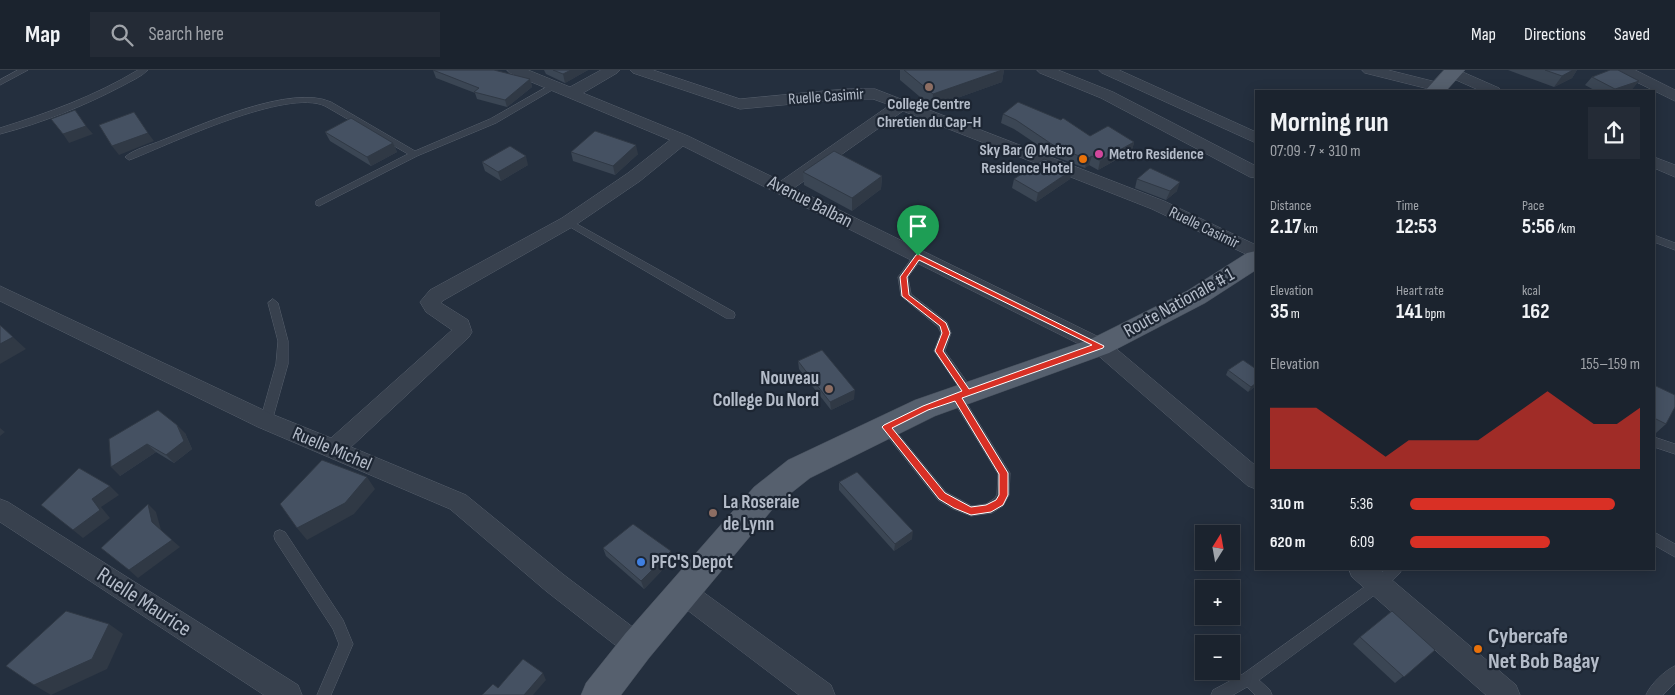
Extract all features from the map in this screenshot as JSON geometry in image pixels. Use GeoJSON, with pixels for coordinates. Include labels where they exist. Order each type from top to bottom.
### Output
{"type":"FeatureCollection","features":[{"type":"Feature","properties":{"kind":"main road","name":"Route Nationale # 1"},"geometry":{"type":"LineString","coordinates":[[598,695],[637,646],[765,496],[799,469],[926,408],[1100,346],[1196,297],[1255,260]]}},
{"type":"Feature","properties":{"kind":"street","name":"Avenue Balban"},"geometry":{"type":"LineString","coordinates":[[515,70],[682,139],[1100,346],[1255,478]]}},
{"type":"Feature","properties":{"kind":"street"},"geometry":{"type":"LineString","coordinates":[[563,89],[612,70]]}},
{"type":"Feature","properties":{"kind":"street","name":"Ruelle Casimir"},"geometry":{"type":"LineString","coordinates":[[638,70],[740,104],[861,93],[876,94],[1158,205],[1255,253]]}},
{"type":"Feature","properties":{"kind":"street"},"geometry":{"type":"LineString","coordinates":[[1045,70],[1106,95],[1255,173]]}},
{"type":"Feature","properties":{"kind":"street"},"geometry":{"type":"LineString","coordinates":[[1107,70],[1255,138]]}},
{"type":"Feature","properties":{"kind":"street"},"geometry":{"type":"LineString","coordinates":[[1370,70],[1445,80],[1490,90]]}},
{"type":"Feature","properties":{"kind":"street"},"geometry":{"type":"LineString","coordinates":[[1623,70],[1675,96]]}},
{"type":"Feature","properties":{"kind":"street"},"geometry":{"type":"LineString","coordinates":[[782,188],[902,104]]}},
{"type":"Feature","properties":{"kind":"street"},"geometry":{"type":"LineString","coordinates":[[334,449],[462,332],[461,325],[432,307],[430,302],[437,295],[568,222],[634,177],[682,139]]}},
{"type":"Feature","properties":{"kind":"street"},"geometry":{"type":"LineString","coordinates":[[1655,162],[1675,172]]}},
{"type":"Feature","properties":{"kind":"street","name":"Ruelle Michel"},"geometry":{"type":"LineString","coordinates":[[0,293],[266,421],[458,502],[555,583],[637,646]]}},
{"type":"Feature","properties":{"kind":"street","name":"Ruelle Maurice"},"geometry":{"type":"LineString","coordinates":[[0,509],[288,695]]}},
{"type":"Feature","properties":{"kind":"street"},"geometry":{"type":"LineString","coordinates":[[1378,574],[1506,695]]}},
{"type":"Feature","properties":{"kind":"street"},"geometry":{"type":"LineString","coordinates":[[683,592],[821,695]]}},
{"type":"Feature","properties":{"kind":"lane"},"geometry":{"type":"LineString","coordinates":[[0,83],[24,70]]}},
{"type":"Feature","properties":{"kind":"lane"},"geometry":{"type":"LineString","coordinates":[[0,131],[57,113],[89,100],[119,86],[144,70]]}},
{"type":"Feature","properties":{"kind":"lane"},"geometry":{"type":"LineString","coordinates":[[320,203],[414,154],[563,89]]}},
{"type":"Feature","properties":{"kind":"lane"},"geometry":{"type":"LineString","coordinates":[[129,157],[234,116],[296,99],[318,100],[330,105],[375,128],[414,154]]}},
{"type":"Feature","properties":{"kind":"lane"},"geometry":{"type":"LineString","coordinates":[[568,222],[730,314]]}},
{"type":"Feature","properties":{"kind":"lane"},"geometry":{"type":"LineString","coordinates":[[1655,238],[1675,246]]}},
{"type":"Feature","properties":{"kind":"lane"},"geometry":{"type":"LineString","coordinates":[[886,427],[942,496],[957,506],[971,511],[988,509],[999,502],[1004,495],[1004,473],[939,351],[946,333],[943,325],[906,296],[903,277],[918,256]]}},
{"type":"Feature","properties":{"kind":"lane"},"geometry":{"type":"LineString","coordinates":[[266,421],[282,364],[283,341],[273,303]]}},
{"type":"Feature","properties":{"kind":"lane"},"geometry":{"type":"LineString","coordinates":[[1655,442],[1675,449]]}},
{"type":"Feature","properties":{"kind":"lane"},"geometry":{"type":"LineString","coordinates":[[280,536],[338,625],[346,644],[341,660],[324,695]]}},
{"type":"Feature","properties":{"kind":"lane"},"geometry":{"type":"LineString","coordinates":[[1655,539],[1675,551]]}},
{"type":"Feature","properties":{"kind":"lane"},"geometry":{"type":"LineString","coordinates":[[1218,695],[1248,679],[1378,574]]}},
{"type":"Feature","properties":{"kind":"lane"},"geometry":{"type":"LineString","coordinates":[[1654,694],[1675,673]]}},
{"type":"Feature","properties":{"kind":"lane"},"geometry":{"type":"LineString","coordinates":[[1248,679],[1266,695]]}},
{"type":"Feature","properties":{"kind":"building"},"geometry":{"type":"Polygon","coordinates":[[[433,70],[494,70],[530,79],[505,100],[474,92],[479,88],[433,70]]]}},
{"type":"Feature","properties":{"kind":"building"},"geometry":{"type":"Polygon","coordinates":[[[553,70],[571,70],[563,74],[553,70]]]}},
{"type":"Feature","properties":{"kind":"building"},"geometry":{"type":"Polygon","coordinates":[[[904,70],[1002,70],[933,94],[904,70]]]}},
{"type":"Feature","properties":{"kind":"building"},"geometry":{"type":"Polygon","coordinates":[[[1545,70],[1573,70],[1562,76],[1545,70]]]}},
{"type":"Feature","properties":{"kind":"building"},"geometry":{"type":"Polygon","coordinates":[[[1610,70],[1618,70],[1639,81],[1615,89],[1592,77],[1610,70]]]}},
{"type":"Feature","properties":{"kind":"building"},"geometry":{"type":"Polygon","coordinates":[[[1018,102],[1061,120],[1063,118],[1090,136],[1108,126],[1134,142],[1100,161],[1092,156],[1087,159],[1056,147],[1016,120],[1003,114],[1018,102]]]}},
{"type":"Feature","properties":{"kind":"building"},"geometry":{"type":"Polygon","coordinates":[[[75,110],[86,126],[63,134],[51,119],[75,110]]]}},
{"type":"Feature","properties":{"kind":"building"},"geometry":{"type":"Polygon","coordinates":[[[134,112],[148,133],[112,146],[99,125],[134,112]]]}},
{"type":"Feature","properties":{"kind":"building"},"geometry":{"type":"Polygon","coordinates":[[[351,118],[393,143],[367,157],[325,132],[351,118]]]}},
{"type":"Feature","properties":{"kind":"building"},"geometry":{"type":"Polygon","coordinates":[[[595,131],[636,145],[613,166],[571,152],[595,131]]]}},
{"type":"Feature","properties":{"kind":"building"},"geometry":{"type":"Polygon","coordinates":[[[510,146],[526,156],[498,172],[482,162],[510,146]]]}},
{"type":"Feature","properties":{"kind":"building"},"geometry":{"type":"Polygon","coordinates":[[[834,151],[882,176],[852,198],[803,172],[834,151]]]}},
{"type":"Feature","properties":{"kind":"building"},"geometry":{"type":"Polygon","coordinates":[[[1044,159],[1072,170],[1038,193],[1014,179],[1044,159]]]}},
{"type":"Feature","properties":{"kind":"building"},"geometry":{"type":"Polygon","coordinates":[[[1150,168],[1180,182],[1170,191],[1137,179],[1150,168]]]}},
{"type":"Feature","properties":{"kind":"building"},"geometry":{"type":"Polygon","coordinates":[[[0,325],[13,337],[0,344],[0,325]]]}},
{"type":"Feature","properties":{"kind":"building"},"geometry":{"type":"Polygon","coordinates":[[[822,350],[855,390],[830,402],[798,361],[822,350]]]}},
{"type":"Feature","properties":{"kind":"building"},"geometry":{"type":"Polygon","coordinates":[[[1243,360],[1255,368],[1255,384],[1251,387],[1228,370],[1243,360]]]}},
{"type":"Feature","properties":{"kind":"building"},"geometry":{"type":"Polygon","coordinates":[[[1655,385],[1675,395],[1675,407],[1666,424],[1655,418],[1655,385]]]}},
{"type":"Feature","properties":{"kind":"building"},"geometry":{"type":"Polygon","coordinates":[[[158,410],[177,425],[184,441],[166,455],[147,444],[111,467],[109,439],[158,410]]]}},
{"type":"Feature","properties":{"kind":"building"},"geometry":{"type":"Polygon","coordinates":[[[322,460],[367,477],[345,503],[297,528],[280,504],[322,460]]]}},
{"type":"Feature","properties":{"kind":"building"},"geometry":{"type":"Polygon","coordinates":[[[79,468],[110,486],[92,499],[100,510],[73,530],[41,505],[79,468]]]}},
{"type":"Feature","properties":{"kind":"building"},"geometry":{"type":"Polygon","coordinates":[[[857,472],[913,531],[895,544],[839,482],[857,472]]]}},
{"type":"Feature","properties":{"kind":"building"},"geometry":{"type":"Polygon","coordinates":[[[148,504],[152,522],[172,540],[129,570],[101,548],[148,504]]]}},
{"type":"Feature","properties":{"kind":"building"},"geometry":{"type":"Polygon","coordinates":[[[633,524],[671,551],[641,581],[603,548],[633,524]]]}},
{"type":"Feature","properties":{"kind":"building"},"geometry":{"type":"Polygon","coordinates":[[[66,611],[109,624],[92,659],[34,685],[6,666],[66,611]]]}},
{"type":"Feature","properties":{"kind":"building"},"geometry":{"type":"Polygon","coordinates":[[[1392,611],[1435,650],[1404,677],[1360,637],[1392,611]]]}},
{"type":"Feature","properties":{"kind":"building"},"geometry":{"type":"Polygon","coordinates":[[[523,659],[543,673],[524,695],[482,695],[493,684],[498,688],[523,659]]]}},
{"type":"Feature","properties":{"kind":"place","name":"College Centre Chretien du Cap-H"},"geometry":{"type":"Point","coordinates":[929,87]}},
{"type":"Feature","properties":{"kind":"place","name":"Metro Residence"},"geometry":{"type":"Point","coordinates":[1099,154]}},
{"type":"Feature","properties":{"kind":"place","name":"Sky Bar @ Metro Residence Hotel"},"geometry":{"type":"Point","coordinates":[1083,159]}},
{"type":"Feature","properties":{"kind":"place","name":"Nouveau College Du Nord"},"geometry":{"type":"Point","coordinates":[829,389]}},
{"type":"Feature","properties":{"kind":"place","name":"La Roseraie de Lynn"},"geometry":{"type":"Point","coordinates":[713,513]}},
{"type":"Feature","properties":{"kind":"place","name":"PFC'S Depot"},"geometry":{"type":"Point","coordinates":[641,562]}},
{"type":"Feature","properties":{"kind":"place","name":"Cybercafe Net Bob Bagay"},"geometry":{"type":"Point","coordinates":[1478,649]}},
{"type":"Feature","properties":{"kind":"route"},"geometry":{"type":"LineString","coordinates":[[918,256],[1100,346],[957,397],[1004,473],[1004,495],[999,502],[988,509],[971,511],[957,506],[942,496],[886,427],[926,408],[968,392],[939,351],[946,333],[943,325],[906,296],[903,277],[918,256]]}}]}
